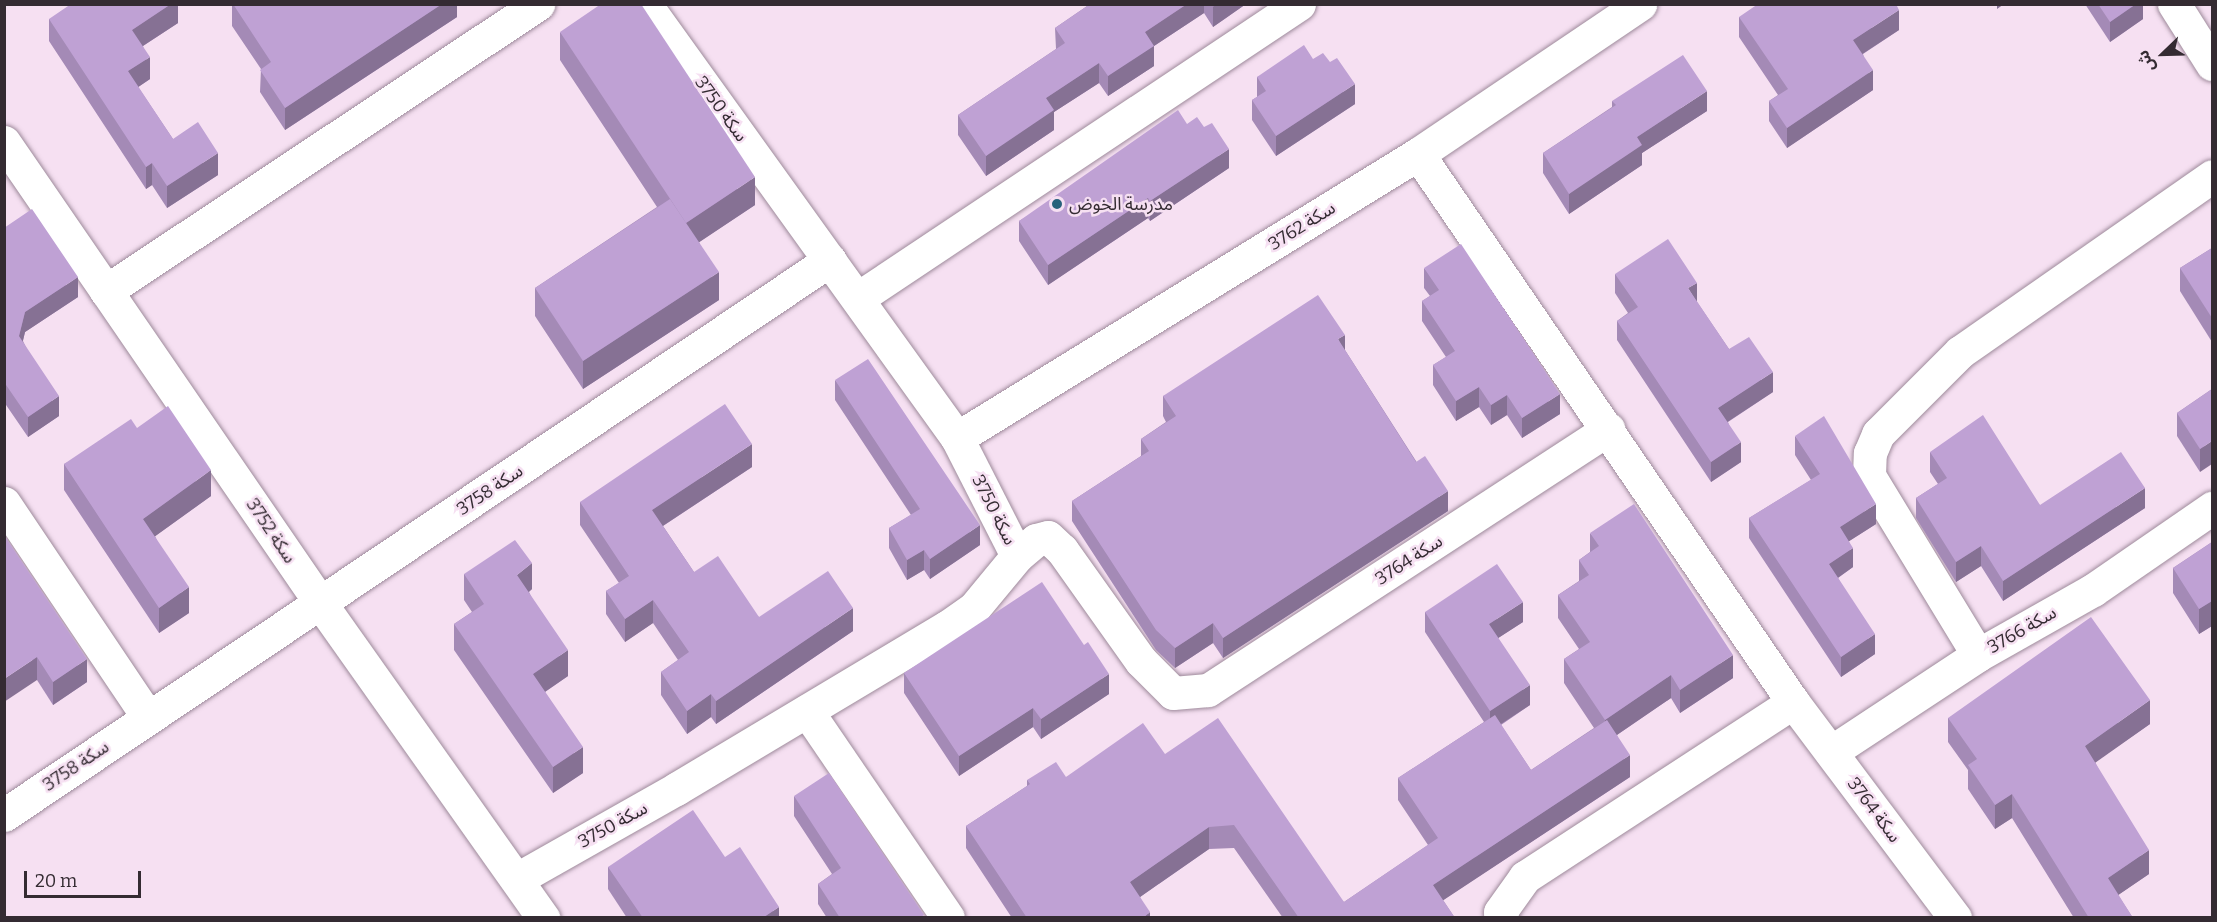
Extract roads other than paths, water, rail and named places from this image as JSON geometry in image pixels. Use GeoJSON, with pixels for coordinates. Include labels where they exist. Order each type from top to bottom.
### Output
{"type":"FeatureCollection","features":[{"type":"Feature","properties":{"kind":"street"},"geometry":{"type":"LineString","coordinates":[[106,291],[538,4]]}},
{"type":"Feature","properties":{"kind":"street","name":"سكة 3750"},"geometry":{"type":"LineString","coordinates":[[517,879],[807,711],[974,608],[1017,556],[957,438],[645,4]]}},
{"type":"Feature","properties":{"kind":"street"},"geometry":{"type":"LineString","coordinates":[[858,298],[1299,4]]}},
{"type":"Feature","properties":{"kind":"street","name":"سكة 3762"},"geometry":{"type":"LineString","coordinates":[[957,438],[1418,154],[1641,4]]}},
{"type":"Feature","properties":{"kind":"street"},"geometry":{"type":"LineString","coordinates":[[2174,4],[2212,64]]}},
{"type":"Feature","properties":{"kind":"street","name":"سكة 3752"},"geometry":{"type":"LineString","coordinates":[[4,142],[321,604],[543,918]]}},
{"type":"Feature","properties":{"kind":"street","name":"سكة 3764"},"geometry":{"type":"LineString","coordinates":[[1418,154],[1609,429],[1793,702],[1955,918]]}},
{"type":"Feature","properties":{"kind":"street"},"geometry":{"type":"LineString","coordinates":[[1978,655],[1869,476],[1870,453],[1878,434],[1960,352],[2212,176]]}},
{"type":"Feature","properties":{"kind":"street","name":"سكة 3758"},"geometry":{"type":"LineString","coordinates":[[4,815],[830,260]]}},
{"type":"Feature","properties":{"kind":"street","name":"سكة 3764"},"geometry":{"type":"LineString","coordinates":[[1017,556],[1036,540],[1048,537],[1062,550],[1141,661],[1173,693],[1208,690],[1609,429]]}},
{"type":"Feature","properties":{"kind":"street"},"geometry":{"type":"LineString","coordinates":[[4,503],[148,717]]}},
{"type":"Feature","properties":{"kind":"street","name":"سكة 3766"},"geometry":{"type":"LineString","coordinates":[[1831,752],[1978,655],[2092,590],[2212,508]]}},
{"type":"Feature","properties":{"kind":"street"},"geometry":{"type":"LineString","coordinates":[[1502,918],[1500,912],[1525,877],[1793,702]]}},
{"type":"Feature","properties":{"kind":"street"},"geometry":{"type":"LineString","coordinates":[[807,711],[948,918]]}},
{"type":"Feature","properties":{"kind":"place","name":"مدرسة الخوض"},"geometry":{"type":"Point","coordinates":[1057,204]}}]}
